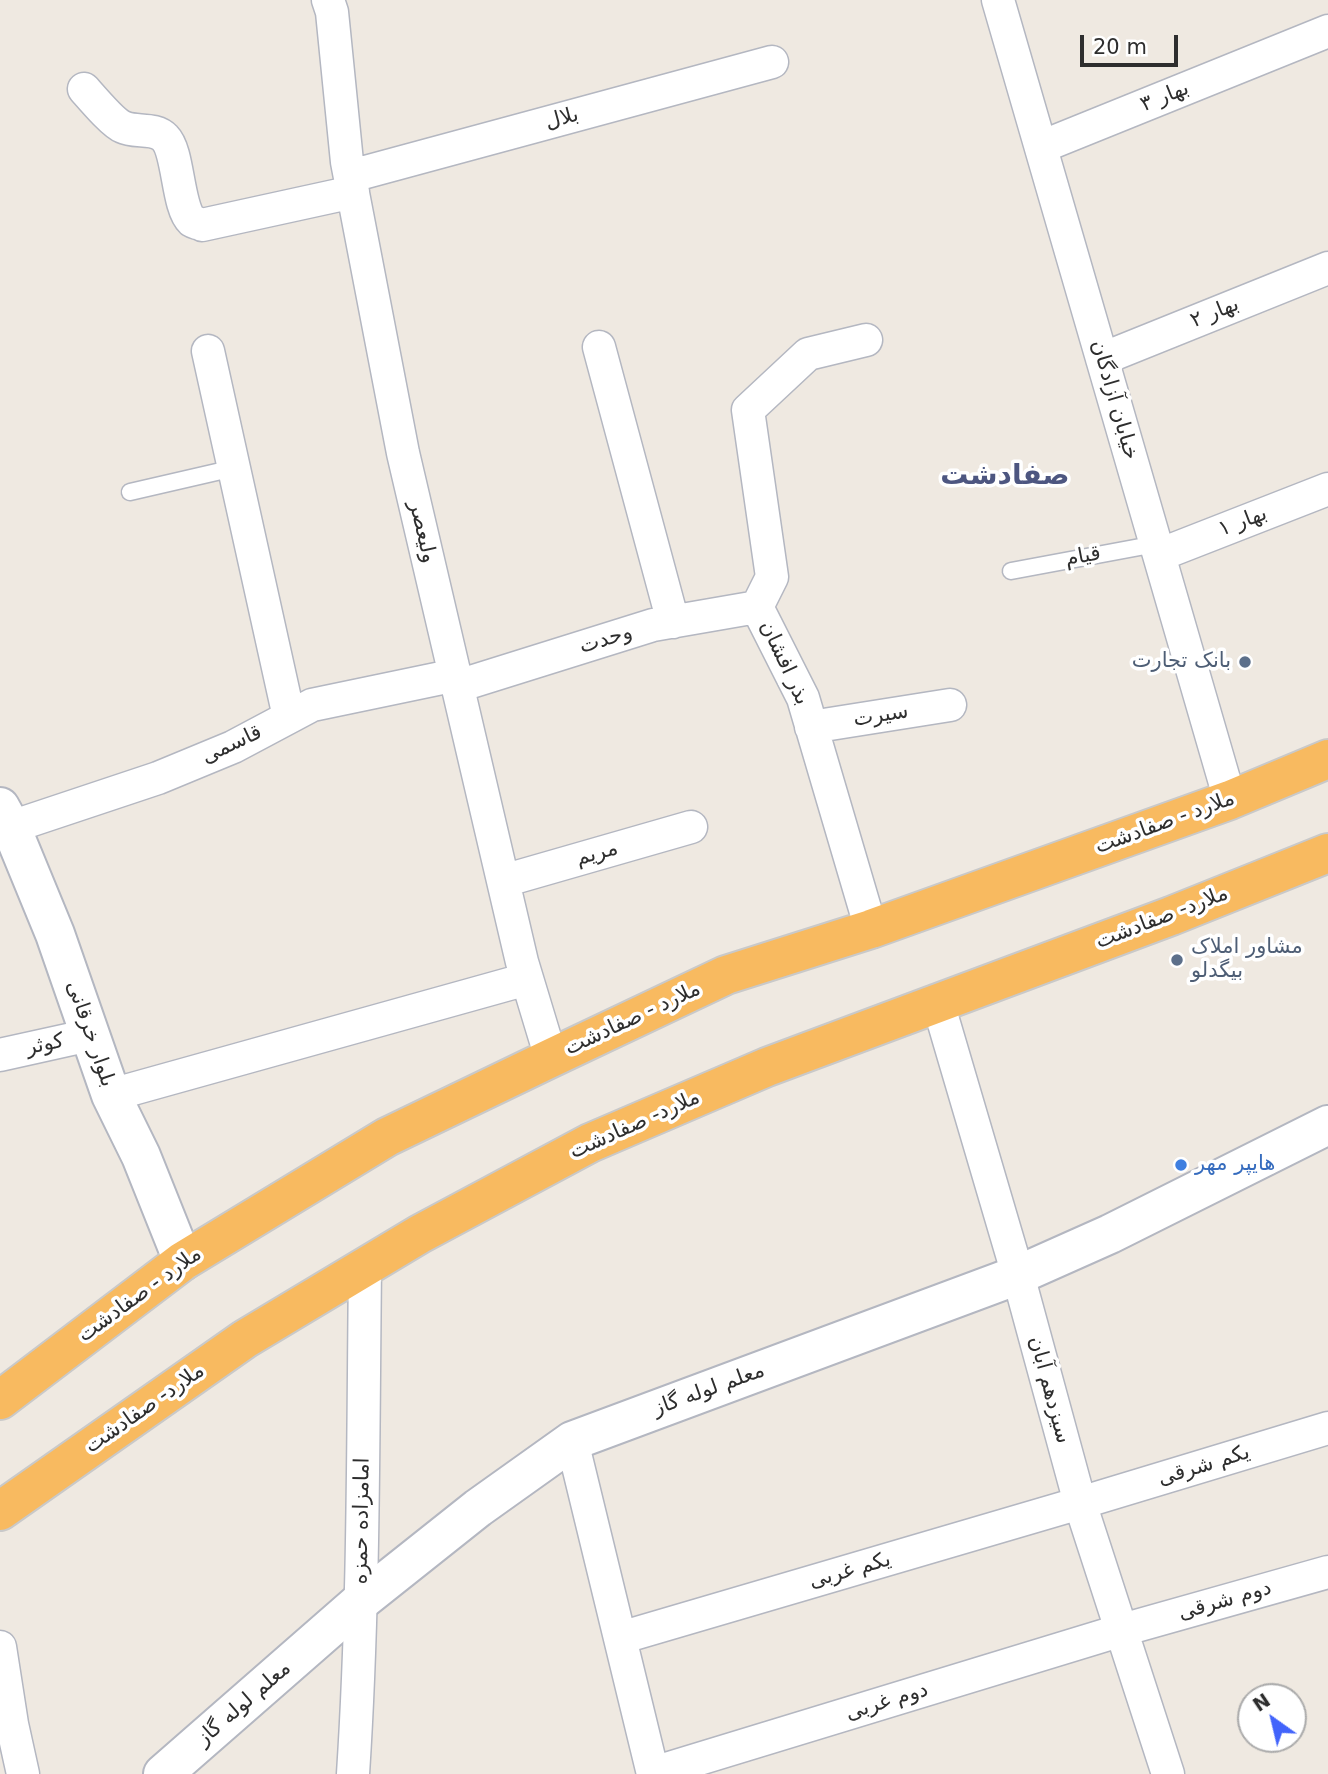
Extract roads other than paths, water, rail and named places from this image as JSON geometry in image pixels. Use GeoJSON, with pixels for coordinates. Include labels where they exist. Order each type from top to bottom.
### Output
{"type":"FeatureCollection","features":[{"type":"Feature","properties":{"kind":"highway","name":"ملارد - صفادشت"},"geometry":{"type":"LineString","coordinates":[[0,1400],[183,1261],[387,1138],[551,1058],[726,975],[871,929],[1230,800],[1328,759]]}},
{"type":"Feature","properties":{"kind":"highway","name":"ملارد- صفادشت"},"geometry":{"type":"LineString","coordinates":[[0,1511],[245,1339],[420,1234],[590,1143],[766,1067],[1171,916],[1328,853]]}},
{"type":"Feature","properties":{"kind":"street","name":"ولیعصر"},"geometry":{"type":"LineString","coordinates":[[328,0],[332,12],[348,162],[403,453],[503,881],[527,979],[551,1058]]}},
{"type":"Feature","properties":{"kind":"street","name":"خیابان آزادگان"},"geometry":{"type":"LineString","coordinates":[[998,0],[1230,800]]}},
{"type":"Feature","properties":{"kind":"street","name":"بهار ۳"},"geometry":{"type":"LineString","coordinates":[[1041,147],[1328,31]]}},
{"type":"Feature","properties":{"kind":"street","name":"بلال"},"geometry":{"type":"LineString","coordinates":[[84,89],[123,127],[165,137],[171,149],[185,208],[192,221],[202,225],[772,62]]}},
{"type":"Feature","properties":{"kind":"street","name":"بهار ۲"},"geometry":{"type":"LineString","coordinates":[[1102,359],[1328,268]]}},
{"type":"Feature","properties":{"kind":"street","name":"بذر افشان"},"geometry":{"type":"LineString","coordinates":[[866,340],[808,354],[748,410],[772,577],[757,607],[803,698],[871,929]]}},
{"type":"Feature","properties":{"kind":"street"},"geometry":{"type":"LineString","coordinates":[[599,347],[673,622]]}},
{"type":"Feature","properties":{"kind":"street"},"geometry":{"type":"LineString","coordinates":[[208,351],[289,717]]}},
{"type":"Feature","properties":{"kind":"street","name":"بهار ۱"},"geometry":{"type":"LineString","coordinates":[[1157,550],[1328,489]]}},
{"type":"Feature","properties":{"kind":"street","name":"وحدت"},"geometry":{"type":"LineString","coordinates":[[457,680],[653,625],[757,607]]}},
{"type":"Feature","properties":{"kind":"street","name":"قاسمی"},"geometry":{"type":"LineString","coordinates":[[5,817],[158,778],[233,747],[312,705],[457,680]]}},
{"type":"Feature","properties":{"kind":"street","name":"سیرت"},"geometry":{"type":"LineString","coordinates":[[811,727],[950,705]]}},
{"type":"Feature","properties":{"kind":"street","name":"بلوار خرقانی"},"geometry":{"type":"LineString","coordinates":[[5,817],[55,934],[111,1095],[141,1156],[183,1261]]}},
{"type":"Feature","properties":{"kind":"street","name":"مریم"},"geometry":{"type":"LineString","coordinates":[[503,881],[691,827]]}},
{"type":"Feature","properties":{"kind":"street"},"geometry":{"type":"LineString","coordinates":[[111,1095],[527,979]]}},
{"type":"Feature","properties":{"kind":"street","name":"سیزدهم آبان"},"geometry":{"type":"LineString","coordinates":[[938,1003],[1018,1275],[1080,1503],[1168,1774]]}},
{"type":"Feature","properties":{"kind":"street","name":"کوثر"},"geometry":{"type":"LineString","coordinates":[[0,1055],[90,1035]]}},
{"type":"Feature","properties":{"kind":"street","name":"معلم لوله گاز"},"geometry":{"type":"LineString","coordinates":[[163,1774],[361,1601],[478,1508],[572,1441],[1018,1275],[1110,1234],[1328,1125]]}},
{"type":"Feature","properties":{"kind":"street","name":"امامزاده حمزه"},"geometry":{"type":"LineString","coordinates":[[352,1774],[361,1601],[365,1267]]}},
{"type":"Feature","properties":{"kind":"street","name":"یکم شرقی"},"geometry":{"type":"LineString","coordinates":[[1080,1503],[1328,1428]]}},
{"type":"Feature","properties":{"kind":"street"},"geometry":{"type":"LineString","coordinates":[[572,1441],[653,1773]]}},
{"type":"Feature","properties":{"kind":"street","name":"یکم غربی"},"geometry":{"type":"LineString","coordinates":[[620,1638],[1080,1503]]}},
{"type":"Feature","properties":{"kind":"street","name":"دوم شرقی"},"geometry":{"type":"LineString","coordinates":[[1122,1630],[1328,1572]]}},
{"type":"Feature","properties":{"kind":"street","name":"دوم غربی"},"geometry":{"type":"LineString","coordinates":[[653,1773],[1122,1630]]}},
{"type":"Feature","properties":{"kind":"street"},"geometry":{"type":"LineString","coordinates":[[0,1647],[23,1774]]}},
{"type":"Feature","properties":{"kind":"lane"},"geometry":{"type":"LineString","coordinates":[[130,492],[234,468]]}},
{"type":"Feature","properties":{"kind":"lane","name":"قیام"},"geometry":{"type":"LineString","coordinates":[[1011,571],[1157,550]]}},
{"type":"Feature","properties":{"kind":"place","name":"بانک تجارت"},"geometry":{"type":"Point","coordinates":[1245,662]}},
{"type":"Feature","properties":{"kind":"place","name":"مشاور املاک بیگدلو"},"geometry":{"type":"Point","coordinates":[1177,960]}},
{"type":"Feature","properties":{"kind":"place","name":"هایپر مهر"},"geometry":{"type":"Point","coordinates":[1181,1165]}},
{"type":"Feature","properties":{"kind":"district","name":"صفادشت"},"geometry":{"type":"Point","coordinates":[1005,477]}}]}
